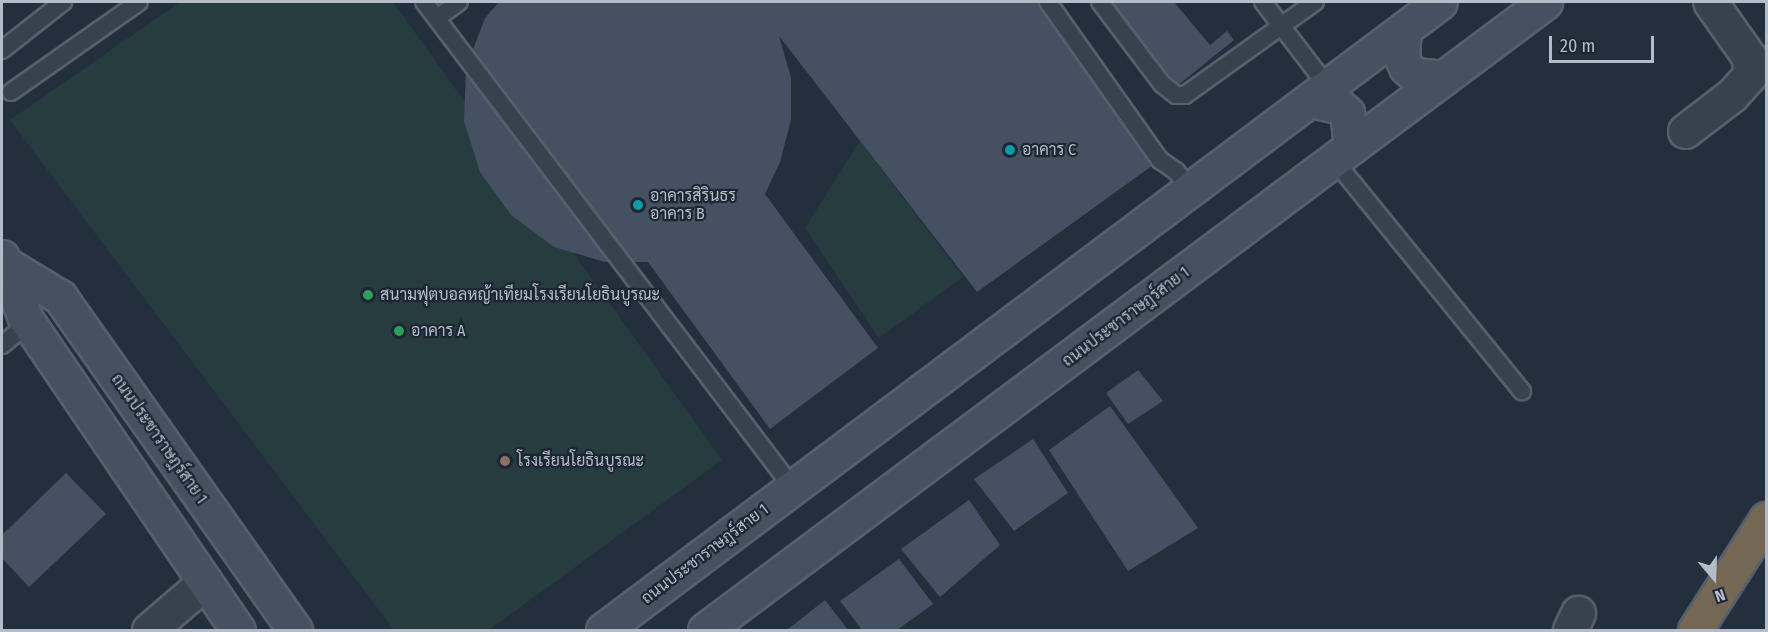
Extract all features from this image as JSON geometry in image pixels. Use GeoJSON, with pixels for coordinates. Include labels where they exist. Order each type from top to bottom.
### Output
{"type":"FeatureCollection","features":[{"type":"Feature","properties":{"kind":"highway"},"geometry":{"type":"LineString","coordinates":[[1695,630],[1767,519]]}},
{"type":"Feature","properties":{"kind":"main road","name":"ถนนประชาราษฎร์สาย 1"},"geometry":{"type":"LineString","coordinates":[[603,630],[1440,2]]}},
{"type":"Feature","properties":{"kind":"main road","name":"ถนนประชาราษฎร์สาย 1"},"geometry":{"type":"LineString","coordinates":[[705,630],[1545,2]]}},
{"type":"Feature","properties":{"kind":"main road"},"geometry":{"type":"LineString","coordinates":[[1404,29],[1402,58],[1406,67],[1415,75],[1444,78]]}},
{"type":"Feature","properties":{"kind":"main road"},"geometry":{"type":"LineString","coordinates":[[1319,93],[1347,113],[1343,154]]}},
{"type":"Feature","properties":{"kind":"main road","name":"ถนนประชาราษฎร์สาย 1"},"geometry":{"type":"LineString","coordinates":[[4,260],[28,323],[238,630]]}},
{"type":"Feature","properties":{"kind":"main road","name":"ถนนประชาราษฎร์สาย 1"},"geometry":{"type":"LineString","coordinates":[[4,260],[60,297],[295,630]]}},
{"type":"Feature","properties":{"kind":"street"},"geometry":{"type":"LineString","coordinates":[[1684,131],[1732,95],[1750,75],[1749,57],[1710,2]]}},
{"type":"Feature","properties":{"kind":"street"},"geometry":{"type":"LineString","coordinates":[[150,630],[205,582]]}},
{"type":"Feature","properties":{"kind":"lane"},"geometry":{"type":"LineString","coordinates":[[2,50],[63,2]]}},
{"type":"Feature","properties":{"kind":"lane"},"geometry":{"type":"LineString","coordinates":[[11,92],[139,2]]}},
{"type":"Feature","properties":{"kind":"lane"},"geometry":{"type":"LineString","coordinates":[[424,2],[794,488]]}},
{"type":"Feature","properties":{"kind":"lane"},"geometry":{"type":"LineString","coordinates":[[437,18],[459,2]]}},
{"type":"Feature","properties":{"kind":"lane"},"geometry":{"type":"LineString","coordinates":[[1048,2],[1160,160],[1176,171],[1191,190]]}},
{"type":"Feature","properties":{"kind":"lane"},"geometry":{"type":"LineString","coordinates":[[1100,2],[1162,84],[1176,95],[1185,95],[1315,2]]}},
{"type":"Feature","properties":{"kind":"lane"},"geometry":{"type":"LineString","coordinates":[[1263,2],[1282,26],[1319,93]]}},
{"type":"Feature","properties":{"kind":"lane"},"geometry":{"type":"LineString","coordinates":[[1343,154],[1522,391]]}},
{"type":"Feature","properties":{"kind":"lane"},"geometry":{"type":"LineString","coordinates":[[2,345],[28,323]]}},
{"type":"Feature","properties":{"kind":"green space","name":"อาคาร A"},"geometry":{"type":"Polygon","coordinates":[[[180,2],[393,2],[722,460],[489,630],[394,630],[10,120],[180,2]]]}},
{"type":"Feature","properties":{"kind":"green space"},"geometry":{"type":"Polygon","coordinates":[[[860,141],[963,277],[879,338],[805,228],[860,141]]]}},
{"type":"Feature","properties":{"kind":"building","name":"อาคารสิรินธร อาคาร B"},"geometry":{"type":"Polygon","coordinates":[[[499,2],[1045,2],[1160,160],[977,292],[779,36],[791,78],[791,120],[780,162],[765,194],[878,348],[770,429],[648,262],[605,262],[554,247],[511,215],[480,172],[464,121],[466,68],[485,18],[499,2]]]}},
{"type":"Feature","properties":{"kind":"building"},"geometry":{"type":"Polygon","coordinates":[[[1108,2],[1174,2],[1210,45],[1227,31],[1234,40],[1177,86],[1108,2]]]}},
{"type":"Feature","properties":{"kind":"building"},"geometry":{"type":"Polygon","coordinates":[[[1138,370],[1163,401],[1128,424],[1106,393],[1138,370]]]}},
{"type":"Feature","properties":{"kind":"building"},"geometry":{"type":"Polygon","coordinates":[[[1110,406],[1198,528],[1128,571],[1049,450],[1110,406]]]}},
{"type":"Feature","properties":{"kind":"building"},"geometry":{"type":"Polygon","coordinates":[[[1033,439],[1068,493],[1014,531],[974,479],[1033,439]]]}},
{"type":"Feature","properties":{"kind":"building"},"geometry":{"type":"Polygon","coordinates":[[[66,473],[106,514],[29,587],[2,558],[2,535],[66,473]]]}},
{"type":"Feature","properties":{"kind":"building"},"geometry":{"type":"Polygon","coordinates":[[[969,500],[1000,545],[940,597],[901,549],[969,500]]]}},
{"type":"Feature","properties":{"kind":"building"},"geometry":{"type":"Polygon","coordinates":[[[899,559],[933,604],[897,630],[862,630],[840,601],[899,559]]]}},
{"type":"Feature","properties":{"kind":"building"},"geometry":{"type":"Polygon","coordinates":[[[825,600],[848,630],[787,630],[825,600]]]}},
{"type":"Feature","properties":{"kind":"place","name":"อาคาร C"},"geometry":{"type":"Point","coordinates":[1010,150]}},
{"type":"Feature","properties":{"kind":"place","name":"อาคารสิรินธร อาคาร B"},"geometry":{"type":"Point","coordinates":[638,205]}},
{"type":"Feature","properties":{"kind":"place","name":"สนามฟุตบอลหญ้าเทียมโรงเรียนโยธินบูรณะ"},"geometry":{"type":"Point","coordinates":[368,295]}},
{"type":"Feature","properties":{"kind":"place","name":"อาคาร A"},"geometry":{"type":"Point","coordinates":[399,331]}},
{"type":"Feature","properties":{"kind":"place","name":"โรงเรียนโยธินบูรณะ"},"geometry":{"type":"Point","coordinates":[505,461]}}]}
